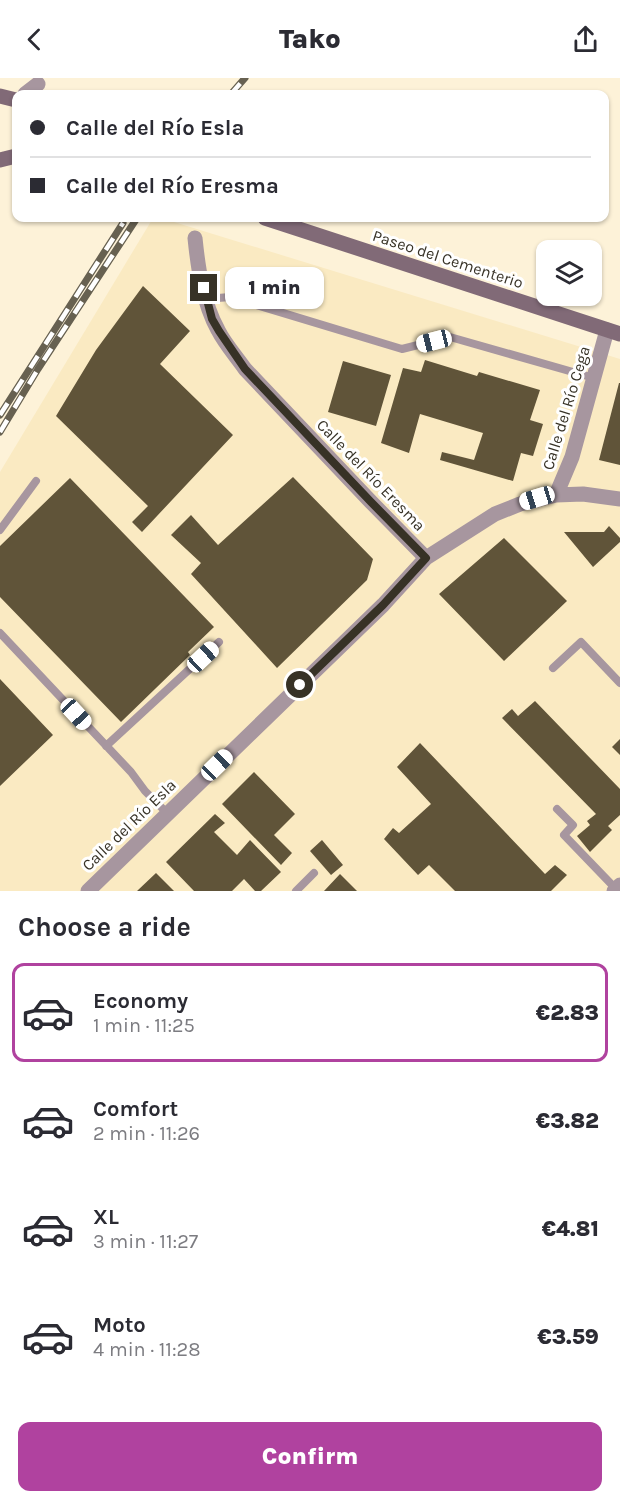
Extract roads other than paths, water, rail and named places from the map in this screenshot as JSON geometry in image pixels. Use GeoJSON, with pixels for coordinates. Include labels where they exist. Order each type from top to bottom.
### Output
{"type":"FeatureCollection","features":[{"type":"Feature","properties":{"kind":"main road","name":"Paseo del Cementerio"},"geometry":{"type":"LineString","coordinates":[[277,222],[614,332]]}},
{"type":"Feature","properties":{"kind":"street","name":"Calle del Río Eresma"},"geometry":{"type":"LineString","coordinates":[[195,238],[198,265],[207,302],[219,331],[245,369],[426,558]]}},
{"type":"Feature","properties":{"kind":"street","name":"Calle del Río Cega"},"geometry":{"type":"LineString","coordinates":[[556,495],[570,464],[594,378],[614,332]]}},
{"type":"Feature","properties":{"kind":"street"},"geometry":{"type":"LineString","coordinates":[[426,558],[495,514],[528,501],[556,495],[583,494],[620,499]]}},
{"type":"Feature","properties":{"kind":"street","name":"Calle del Río Esla"},"geometry":{"type":"LineString","coordinates":[[88,891],[383,605],[426,558]]}},
{"type":"Feature","properties":{"kind":"lane"},"geometry":{"type":"LineString","coordinates":[[207,302],[230,297],[402,349],[450,337],[594,378]]}},
{"type":"Feature","properties":{"kind":"lane"},"geometry":{"type":"LineString","coordinates":[[0,530],[36,481]]}},
{"type":"Feature","properties":{"kind":"lane"},"geometry":{"type":"LineString","coordinates":[[0,633],[131,772],[145,792],[167,813]]}},
{"type":"Feature","properties":{"kind":"lane"},"geometry":{"type":"LineString","coordinates":[[106,746],[219,642]]}},
{"type":"Feature","properties":{"kind":"lane"},"geometry":{"type":"LineString","coordinates":[[553,668],[581,642],[620,683]]}},
{"type":"Feature","properties":{"kind":"lane"},"geometry":{"type":"LineString","coordinates":[[557,808],[573,825],[564,834],[616,888]]}},
{"type":"Feature","properties":{"kind":"lane"},"geometry":{"type":"LineString","coordinates":[[296,891],[314,873]]}},
{"type":"Feature","properties":{"kind":"railway"},"geometry":{"type":"LineString","coordinates":[[234,90],[245,78]]}},
{"type":"Feature","properties":{"kind":"railway"},"geometry":{"type":"LineString","coordinates":[[0,432],[38,369],[134,222]]}},
{"type":"Feature","properties":{"kind":"railway"},"geometry":{"type":"LineString","coordinates":[[0,415],[123,223]]}}]}
